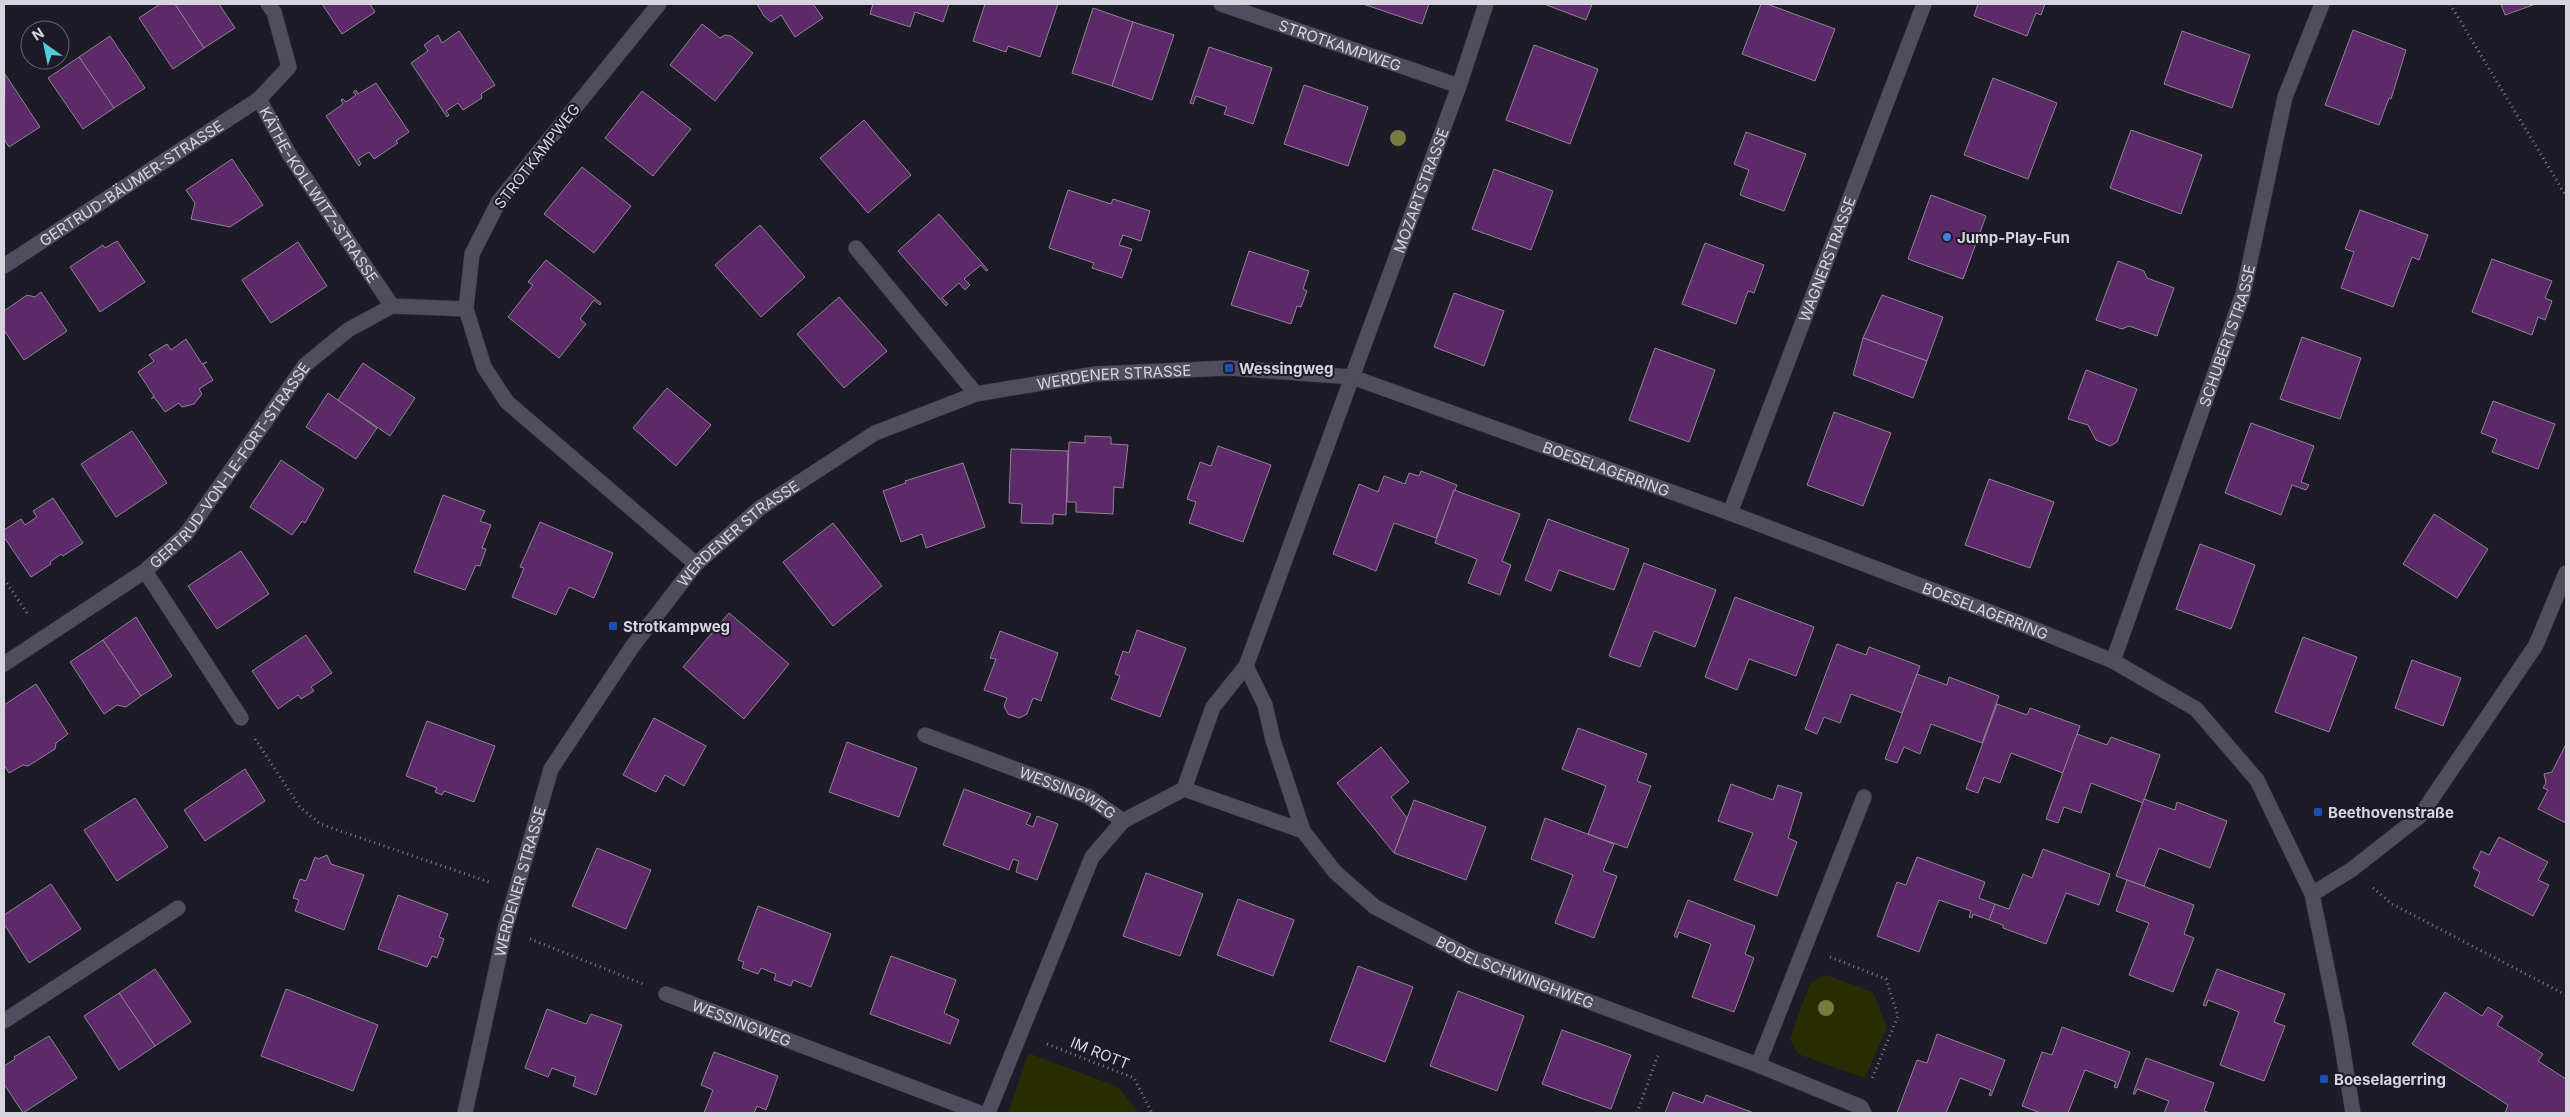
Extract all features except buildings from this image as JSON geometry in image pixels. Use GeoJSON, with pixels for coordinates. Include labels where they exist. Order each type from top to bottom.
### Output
{"type":"FeatureCollection","features":[{"type":"Feature","properties":{"kind":"street","name":"KÄTHE-KOLLWITZ-STRASSE"},"geometry":{"type":"LineString","coordinates":[[268,4],[274,12],[290,67],[259,99],[289,154],[392,306]]}},
{"type":"Feature","properties":{"kind":"street","name":"STROTKAMPWEG"},"geometry":{"type":"LineString","coordinates":[[659,4],[499,201],[472,254],[466,310],[484,367],[507,402],[696,564]]}},
{"type":"Feature","properties":{"kind":"street","name":"STROTKAMPWEG"},"geometry":{"type":"LineString","coordinates":[[1221,4],[1459,86]]}},
{"type":"Feature","properties":{"kind":"street","name":"MOZARTSTRASSE"},"geometry":{"type":"LineString","coordinates":[[1352,377],[1459,86],[1486,4]]}},
{"type":"Feature","properties":{"kind":"street","name":"WAGNERSTRASSE"},"geometry":{"type":"LineString","coordinates":[[1730,513],[1924,4]]}},
{"type":"Feature","properties":{"kind":"street","name":"SCHUBERTSTRASSE"},"geometry":{"type":"LineString","coordinates":[[2113,661],[2243,294],[2285,97],[2322,4]]}},
{"type":"Feature","properties":{"kind":"street","name":"GERTRUD-BÄUMER-STRASSE"},"geometry":{"type":"LineString","coordinates":[[4,266],[259,99]]}},
{"type":"Feature","properties":{"kind":"street"},"geometry":{"type":"LineString","coordinates":[[856,248],[976,394]]}},
{"type":"Feature","properties":{"kind":"street"},"geometry":{"type":"LineString","coordinates":[[392,306],[466,310]]}},
{"type":"Feature","properties":{"kind":"street","name":"GERTRUD-VON-LE-FORT-STRASSE"},"geometry":{"type":"LineString","coordinates":[[4,664],[145,571],[186,534],[305,365],[348,330],[392,306]]}},
{"type":"Feature","properties":{"kind":"street","name":"WERDENER STRASSE"},"geometry":{"type":"LineString","coordinates":[[465,1113],[505,929],[551,769],[632,646],[696,564],[760,508],[875,433],[976,394],[1095,374],[1229,368],[1352,377]]}},
{"type":"Feature","properties":{"kind":"street"},"geometry":{"type":"LineString","coordinates":[[1303,831],[1184,789],[1213,707],[1246,666],[1352,377]]}},
{"type":"Feature","properties":{"kind":"street","name":"BOESELAGERRING"},"geometry":{"type":"LineString","coordinates":[[1352,377],[1730,513],[2113,661],[2196,709],[2258,780],[2312,894],[2339,1027],[2353,1113]]}},
{"type":"Feature","properties":{"kind":"street"},"geometry":{"type":"LineString","coordinates":[[145,571],[241,718]]}},
{"type":"Feature","properties":{"kind":"street"},"geometry":{"type":"LineString","coordinates":[[2312,894],[2351,870],[2420,816],[2536,645],[2566,574]]}},
{"type":"Feature","properties":{"kind":"street","name":"BODELSCHWINGHWEG"},"geometry":{"type":"LineString","coordinates":[[1246,666],[1265,705],[1273,740],[1303,831],[1335,872],[1375,907],[1470,957],[1758,1065],[1863,1110]]}},
{"type":"Feature","properties":{"kind":"street","name":"WESSINGWEG"},"geometry":{"type":"LineString","coordinates":[[925,735],[1089,797],[1123,821]]}},
{"type":"Feature","properties":{"kind":"street","name":"WESSINGWEG"},"geometry":{"type":"LineString","coordinates":[[988,1113],[1092,857],[1123,821],[1184,789]]}},
{"type":"Feature","properties":{"kind":"street"},"geometry":{"type":"LineString","coordinates":[[1758,1065],[1864,797]]}},
{"type":"Feature","properties":{"kind":"street"},"geometry":{"type":"LineString","coordinates":[[4,1021],[178,908]]}},
{"type":"Feature","properties":{"kind":"street","name":"WESSINGWEG"},"geometry":{"type":"LineString","coordinates":[[666,994],[980,1113]]}},
{"type":"Feature","properties":{"kind":"path"},"geometry":{"type":"LineString","coordinates":[[2450,4],[2566,196]]}},
{"type":"Feature","properties":{"kind":"path"},"geometry":{"type":"LineString","coordinates":[[4,579],[43,638]]}},
{"type":"Feature","properties":{"kind":"path"},"geometry":{"type":"LineString","coordinates":[[241,718],[300,807],[320,824],[516,891]]}},
{"type":"Feature","properties":{"kind":"path"},"geometry":{"type":"LineString","coordinates":[[2351,870],[2392,904],[2566,995]]}},
{"type":"Feature","properties":{"kind":"path"},"geometry":{"type":"LineString","coordinates":[[505,929],[666,994]]}},
{"type":"Feature","properties":{"kind":"path"},"geometry":{"type":"LineString","coordinates":[[1805,946],[1886,979],[1898,1016],[1863,1110]]}},
{"type":"Feature","properties":{"kind":"path"},"geometry":{"type":"LineString","coordinates":[[1637,1113],[1666,1031]]}},
{"type":"Feature","properties":{"kind":"path","name":"IM ROTT"},"geometry":{"type":"LineString","coordinates":[[1020,1033],[1134,1078],[1152,1113]]}},
{"type":"Feature","properties":{"kind":"green space"},"geometry":{"type":"Polygon","coordinates":[[[1826,975],[1873,992],[1887,1027],[1865,1078],[1798,1054],[1790,1039],[1810,983],[1826,975]]]}},
{"type":"Feature","properties":{"kind":"green space"},"geometry":{"type":"Polygon","coordinates":[[[1028,1053],[1118,1087],[1139,1113],[1008,1113],[1028,1053]]]}},
{"type":"Feature","properties":{"kind":"place","name":"Jump-Play-Fun"},"geometry":{"type":"Point","coordinates":[1947,237]}},
{"type":"Feature","properties":{"kind":"place","name":"Wessingweg"},"geometry":{"type":"Point","coordinates":[1229,368]}},
{"type":"Feature","properties":{"kind":"place","name":"Strotkampweg"},"geometry":{"type":"Point","coordinates":[613,626]}},
{"type":"Feature","properties":{"kind":"place","name":"Beethovenstraße"},"geometry":{"type":"Point","coordinates":[2318,812]}},
{"type":"Feature","properties":{"kind":"place","name":"Boeselagerring"},"geometry":{"type":"Point","coordinates":[2324,1079]}}]}
